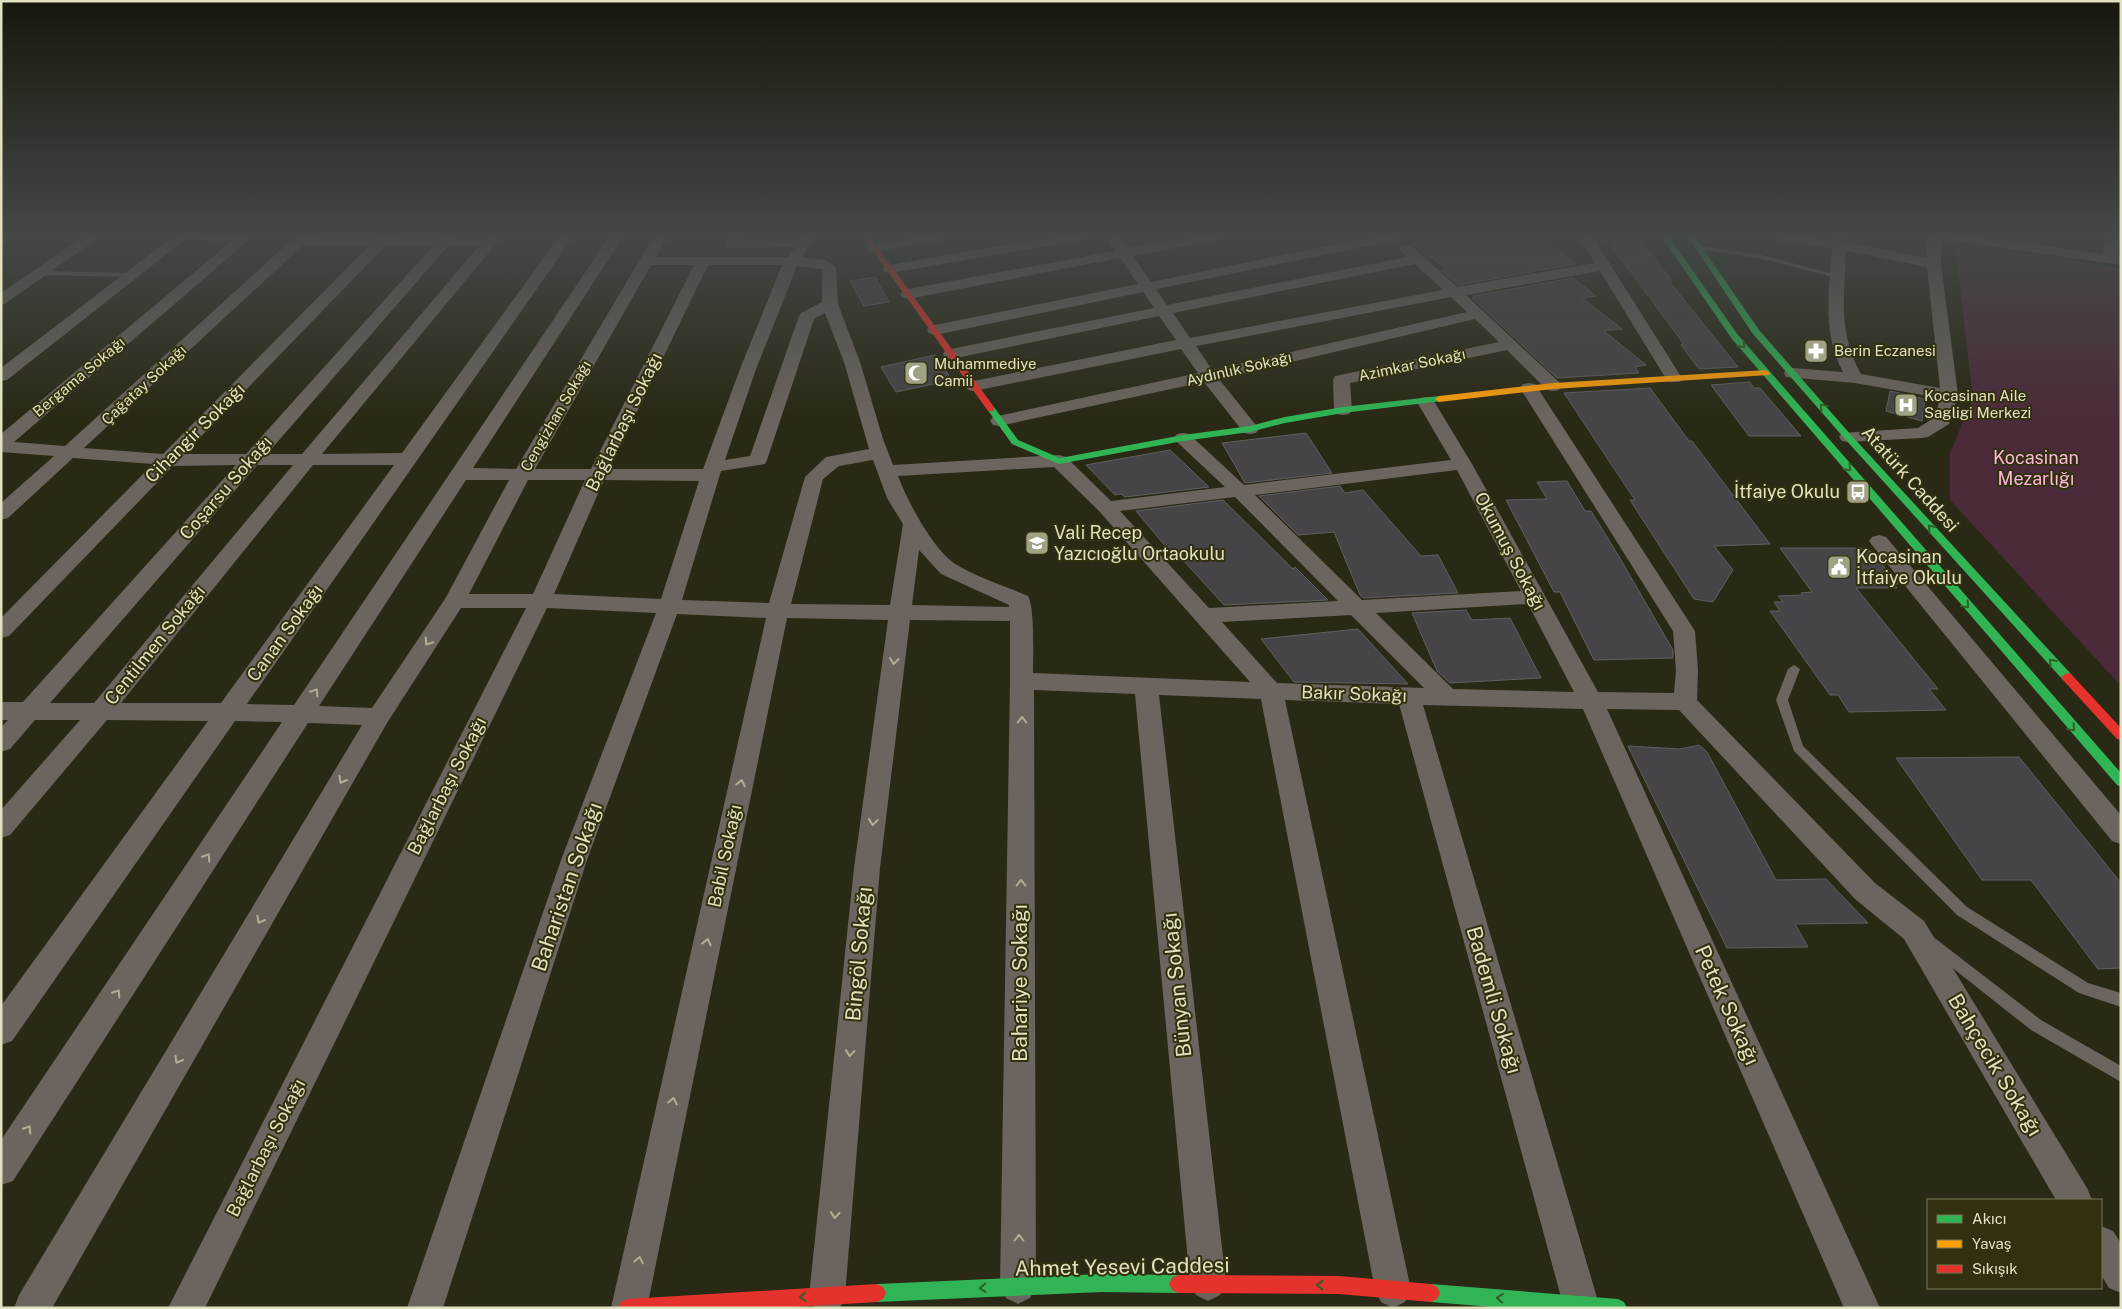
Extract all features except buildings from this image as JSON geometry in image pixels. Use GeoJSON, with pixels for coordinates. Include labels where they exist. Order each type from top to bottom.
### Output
{"type":"FeatureCollection","features":[{"type":"Feature","properties":{"kind":"street"},"geometry":{"type":"LineString","coordinates":[[1,376],[107,295]]}},
{"type":"Feature","properties":{"kind":"street","name":"Bergama Sokağı"},"geometry":{"type":"LineString","coordinates":[[1,445],[178,295]]}},
{"type":"Feature","properties":{"kind":"street","name":"Çağatay Sokağı"},"geometry":{"type":"LineString","coordinates":[[1,514],[242,295]]}},
{"type":"Feature","properties":{"kind":"street","name":"Cihangir Sokağı"},"geometry":{"type":"LineString","coordinates":[[1,631],[329,295]]}},
{"type":"Feature","properties":{"kind":"street","name":"Coşarsu Sokağı"},"geometry":{"type":"LineString","coordinates":[[1,743],[396,295]]}},
{"type":"Feature","properties":{"kind":"street","name":"Centilmen Sokağı"},"geometry":{"type":"LineString","coordinates":[[1,828],[101,711],[307,460],[446,295]]}},
{"type":"Feature","properties":{"kind":"street","name":"Canan Sokağı"},"geometry":{"type":"LineString","coordinates":[[1,1031],[525,295]]}},
{"type":"Feature","properties":{"kind":"street"},"geometry":{"type":"LineString","coordinates":[[1,1170],[578,295]]}},
{"type":"Feature","properties":{"kind":"street","name":"Cengizhan Sokağı"},"geometry":{"type":"LineString","coordinates":[[32,1308],[379,717],[455,601],[522,474],[626,295]]}},
{"type":"Feature","properties":{"kind":"street","name":"Bağlarbaşı Sokağı"},"geometry":{"type":"LineString","coordinates":[[186,1308],[540,601],[597,475],[686,295]]}},
{"type":"Feature","properties":{"kind":"street","name":"Baharistan Sokağı"},"geometry":{"type":"LineString","coordinates":[[425,1308],[574,860],[669,607],[712,471],[777,295]]}},
{"type":"Feature","properties":{"kind":"street"},"geometry":{"type":"LineString","coordinates":[[455,601],[540,601],[778,611],[1021,614],[1020,601],[948,569],[927,546],[897,498],[874,439],[852,362],[830,304],[830,295]]}},
{"type":"Feature","properties":{"kind":"street"},"geometry":{"type":"LineString","coordinates":[[909,295],[1015,442],[1059,461],[1106,507],[1271,691],[1393,1290]]}},
{"type":"Feature","properties":{"kind":"street"},"geometry":{"type":"LineString","coordinates":[[935,330],[1108,295]]}},
{"type":"Feature","properties":{"kind":"street"},"geometry":{"type":"LineString","coordinates":[[1153,295],[1208,376],[1250,429]]}},
{"type":"Feature","properties":{"kind":"street"},"geometry":{"type":"LineString","coordinates":[[951,354],[1241,295]]}},
{"type":"Feature","properties":{"kind":"street"},"geometry":{"type":"LineString","coordinates":[[974,386],[1185,342],[1432,295]]}},
{"type":"Feature","properties":{"kind":"street"},"geometry":{"type":"LineString","coordinates":[[1457,295],[1553,386]]}},
{"type":"Feature","properties":{"kind":"street"},"geometry":{"type":"LineString","coordinates":[[1622,295],[1674,378]]}},
{"type":"Feature","properties":{"kind":"street"},"geometry":{"type":"LineString","coordinates":[[1706,295],[1735,337],[2121,782]]}},
{"type":"Feature","properties":{"kind":"street","name":"Atatürk Caddesi"},"geometry":{"type":"LineString","coordinates":[[1731,295],[1756,332],[1848,437],[2121,736]]}},
{"type":"Feature","properties":{"kind":"street"},"geometry":{"type":"LineString","coordinates":[[1836,295],[1835,314],[1843,356],[1855,378]]}},
{"type":"Feature","properties":{"kind":"street"},"geometry":{"type":"LineString","coordinates":[[1848,437],[1922,433],[1943,420],[1949,395],[1938,295]]}},
{"type":"Feature","properties":{"kind":"street"},"geometry":{"type":"LineString","coordinates":[[772,308],[807,316],[830,304]]}},
{"type":"Feature","properties":{"kind":"street","name":"Aydınlık Sokağı"},"geometry":{"type":"LineString","coordinates":[[999,421],[1208,376],[1478,314]]}},
{"type":"Feature","properties":{"kind":"street"},"geometry":{"type":"LineString","coordinates":[[459,474],[597,475],[712,471],[758,460],[807,316]]}},
{"type":"Feature","properties":{"kind":"street","name":"Azimkar Sokağı"},"geometry":{"type":"LineString","coordinates":[[1342,410],[1342,380],[1511,344]]}},
{"type":"Feature","properties":{"kind":"street"},"geometry":{"type":"LineString","coordinates":[[1059,461],[1183,438],[1250,429],[1285,420],[1342,410],[1426,402],[1529,388],[1766,373]]}},
{"type":"Feature","properties":{"kind":"street"},"geometry":{"type":"LineString","coordinates":[[1792,373],[1855,378],[1949,395]]}},
{"type":"Feature","properties":{"kind":"street"},"geometry":{"type":"LineString","coordinates":[[1529,388],[1684,631],[1687,670],[1685,702],[1865,892],[1914,930]]}},
{"type":"Feature","properties":{"kind":"street","name":"Okumuş Sokağı"},"geometry":{"type":"LineString","coordinates":[[1426,402],[1463,464],[1591,701]]}},
{"type":"Feature","properties":{"kind":"street"},"geometry":{"type":"LineString","coordinates":[[1183,438],[1240,491],[1447,697]]}},
{"type":"Feature","properties":{"kind":"street"},"geometry":{"type":"LineString","coordinates":[[1,445],[167,460],[409,460]]}},
{"type":"Feature","properties":{"kind":"street","name":"Babil Sokağı"},"geometry":{"type":"LineString","coordinates":[[628,1308],[778,611],[814,477],[833,461],[1059,461]]}},
{"type":"Feature","properties":{"kind":"street"},"geometry":{"type":"LineString","coordinates":[[1106,507],[1463,464]]}},
{"type":"Feature","properties":{"kind":"street","name":"Bingöl Sokağı"},"geometry":{"type":"LineString","coordinates":[[845,1299],[867,868],[913,524]]}},
{"type":"Feature","properties":{"kind":"street"},"geometry":{"type":"LineString","coordinates":[[1879,542],[2121,834]]}},
{"type":"Feature","properties":{"kind":"street"},"geometry":{"type":"LineString","coordinates":[[1204,616],[1358,609],[1535,597]]}},
{"type":"Feature","properties":{"kind":"street","name":"Bahariye Sokağı"},"geometry":{"type":"LineString","coordinates":[[1018,1286],[1021,614]]}},
{"type":"Feature","properties":{"kind":"street","name":"Bakır Sokağı"},"geometry":{"type":"LineString","coordinates":[[1022,680],[1447,697],[1685,702]]}},
{"type":"Feature","properties":{"kind":"street","name":"Bünyan Sokağı"},"geometry":{"type":"LineString","coordinates":[[1146,686],[1208,1284]]}},
{"type":"Feature","properties":{"kind":"street","name":"Bademli Sokağı"},"geometry":{"type":"LineString","coordinates":[[1408,695],[1581,1306]]}},
{"type":"Feature","properties":{"kind":"street","name":"Petek Sokağı"},"geometry":{"type":"LineString","coordinates":[[1591,701],[1862,1308]]}},
{"type":"Feature","properties":{"kind":"street"},"geometry":{"type":"LineString","coordinates":[[1,711],[228,712],[379,717]]}},
{"type":"Feature","properties":{"kind":"street","name":"Bahçecik Sokağı"},"geometry":{"type":"LineString","coordinates":[[1914,930],[2074,1199]]}},
{"type":"Feature","properties":{"kind":"street"},"geometry":{"type":"LineString","coordinates":[[2102,1245],[2121,1276]]}},
{"type":"Feature","properties":{"kind":"street","name":"Ahmet Yesevi Caddesi"},"geometry":{"type":"LineString","coordinates":[[628,1308],[845,1299],[1018,1286],[1102,1295],[1208,1284],[1341,1297],[1393,1290],[1618,1308]]}},
{"type":"Feature","properties":{"kind":"lane"},"geometry":{"type":"LineString","coordinates":[[1794,669],[1782,700],[1798,748],[1962,911],[2084,988],[2121,1000]]}},
{"type":"Feature","properties":{"kind":"lane"},"geometry":{"type":"LineString","coordinates":[[1914,930],[2036,1025],[2121,1075]]}},
{"type":"Feature","properties":{"kind":"green space","name":"Kocasinan Mezarlığı"},"geometry":{"type":"Polygon","coordinates":[[[1961,295],[2121,295],[2121,686],[1950,500],[1950,453],[1973,398],[1961,295]]]}},
{"type":"Feature","properties":{"kind":"traffic: fast"},"geometry":{"type":"LineString","coordinates":[[1706,295],[1735,337],[2121,782]]}},
{"type":"Feature","properties":{"kind":"traffic: fast"},"geometry":{"type":"LineString","coordinates":[[1731,295],[1756,332],[1848,437],[2067,677]]}},
{"type":"Feature","properties":{"kind":"traffic: fast"},"geometry":{"type":"LineString","coordinates":[[991,409],[1015,442],[1059,461],[1183,438],[1250,429],[1285,420],[1343,410],[1439,399]]}},
{"type":"Feature","properties":{"kind":"traffic: fast"},"geometry":{"type":"LineString","coordinates":[[877,1293],[1102,1283],[1178,1284]]}},
{"type":"Feature","properties":{"kind":"traffic: fast"},"geometry":{"type":"LineString","coordinates":[[1431,1293],[1618,1308]]}},
{"type":"Feature","properties":{"kind":"traffic: slow"},"geometry":{"type":"LineString","coordinates":[[1439,399],[1553,386],[1766,373]]}},
{"type":"Feature","properties":{"kind":"traffic: jam"},"geometry":{"type":"LineString","coordinates":[[908,295],[991,409]]}},
{"type":"Feature","properties":{"kind":"traffic: jam"},"geometry":{"type":"LineString","coordinates":[[2067,677],[2121,736]]}},
{"type":"Feature","properties":{"kind":"traffic: jam"},"geometry":{"type":"LineString","coordinates":[[1178,1284],[1339,1285],[1431,1293]]}},
{"type":"Feature","properties":{"kind":"traffic: jam"},"geometry":{"type":"LineString","coordinates":[[627,1308],[877,1293]]}},
{"type":"Feature","properties":{"kind":"place","name":"Berin Eczanesi"},"geometry":{"type":"Point","coordinates":[1816,351]}},
{"type":"Feature","properties":{"kind":"place","name":"Muhammediye Camii"},"geometry":{"type":"Point","coordinates":[916,373]}},
{"type":"Feature","properties":{"kind":"place","name":"Kocasinan Aile Sagligi Merkezi"},"geometry":{"type":"Point","coordinates":[1906,405]}},
{"type":"Feature","properties":{"kind":"place","name":"İtfaiye Okulu"},"geometry":{"type":"Point","coordinates":[1858,492]}},
{"type":"Feature","properties":{"kind":"place","name":"Vali Recep Yazıcıoğlu Ortaokulu"},"geometry":{"type":"Point","coordinates":[1037,543]}},
{"type":"Feature","properties":{"kind":"place","name":"Kocasinan İtfaiye Okulu"},"geometry":{"type":"Point","coordinates":[1839,567]}}]}
